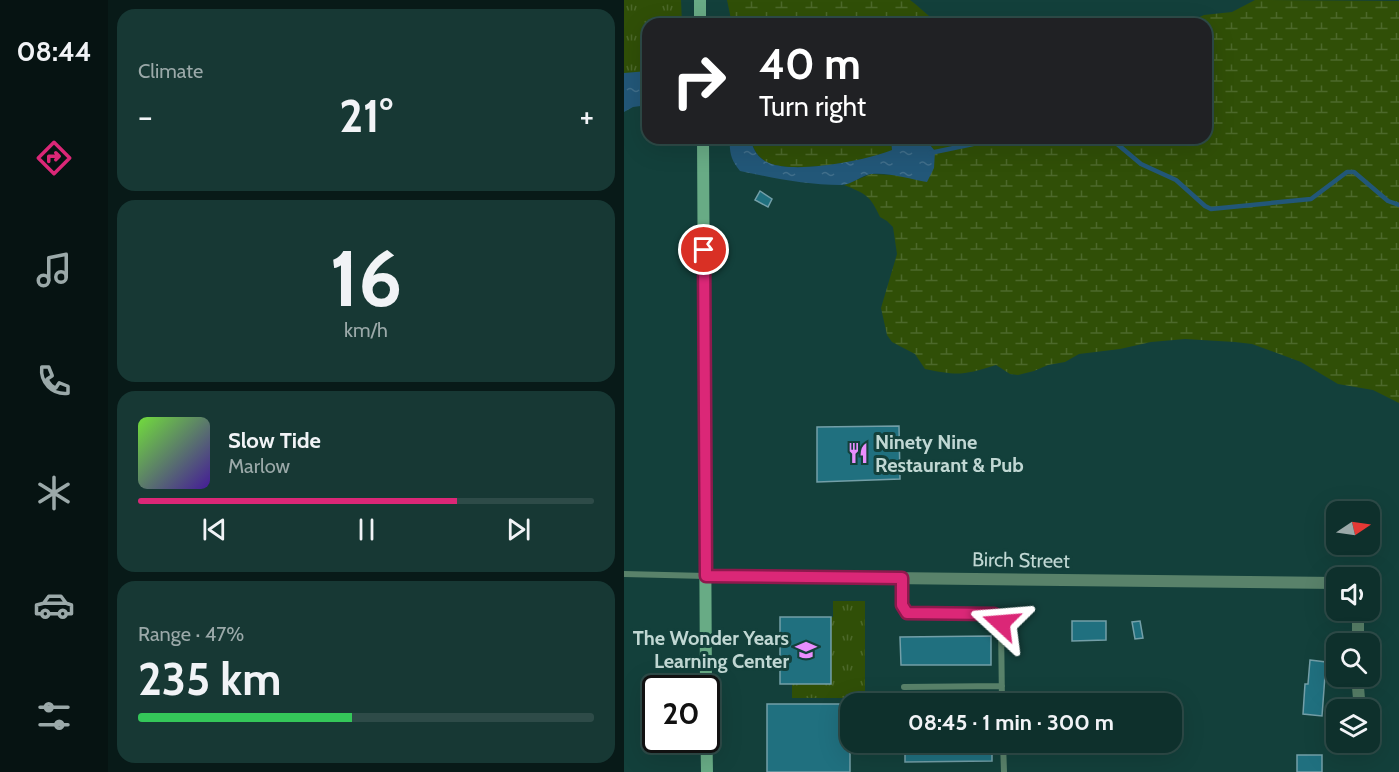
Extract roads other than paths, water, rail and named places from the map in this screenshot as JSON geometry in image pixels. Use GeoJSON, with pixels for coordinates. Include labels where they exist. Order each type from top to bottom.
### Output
{"type":"FeatureCollection","features":[{"type":"Feature","properties":{"kind":"main road"},"geometry":{"type":"LineString","coordinates":[[700,0],[700,18]]}},
{"type":"Feature","properties":{"kind":"main road"},"geometry":{"type":"LineString","coordinates":[[703,144],[706,675]]}},
{"type":"Feature","properties":{"kind":"main road"},"geometry":{"type":"LineString","coordinates":[[707,753],[707,772]]}},
{"type":"Feature","properties":{"kind":"street","name":"Birch Street"},"geometry":{"type":"LineString","coordinates":[[706,576],[1326,583]]}},
{"type":"Feature","properties":{"kind":"lane"},"geometry":{"type":"LineString","coordinates":[[624,574],[706,576]]}},
{"type":"Feature","properties":{"kind":"lane"},"geometry":{"type":"LineString","coordinates":[[902,578],[902,605],[907,613],[998,616],[1001,623],[1002,693]]}},
{"type":"Feature","properties":{"kind":"lane"},"geometry":{"type":"LineString","coordinates":[[904,687],[1002,686]]}},
{"type":"Feature","properties":{"kind":"lane"},"geometry":{"type":"LineString","coordinates":[[1003,753],[1004,772]]}},
{"type":"Feature","properties":{"kind":"water"},"geometry":{"type":"Polygon","coordinates":[[[642,72],[642,106],[624,112],[624,73],[642,72]]]}},
{"type":"Feature","properties":{"kind":"water"},"geometry":{"type":"Polygon","coordinates":[[[730,144],[752,144],[761,159],[781,166],[795,167],[848,162],[892,150],[892,144],[929,144],[935,151],[934,168],[927,182],[878,174],[867,175],[841,185],[790,181],[740,171],[734,163],[730,144]]]}},
{"type":"Feature","properties":{"kind":"waterway"},"geometry":{"type":"LineString","coordinates":[[930,153],[973,144]]}},
{"type":"Feature","properties":{"kind":"waterway"},"geometry":{"type":"LineString","coordinates":[[1117,144],[1141,164],[1176,180],[1211,209],[1311,199],[1347,172],[1354,172],[1388,201],[1399,205]]}},
{"type":"Feature","properties":{"kind":"place","name":"Ninety Nine Restaurant & Pub"},"geometry":{"type":"Point","coordinates":[858,453]}},
{"type":"Feature","properties":{"kind":"place","name":"The Wonder Years Learning Center"},"geometry":{"type":"Point","coordinates":[806,650]}}]}
